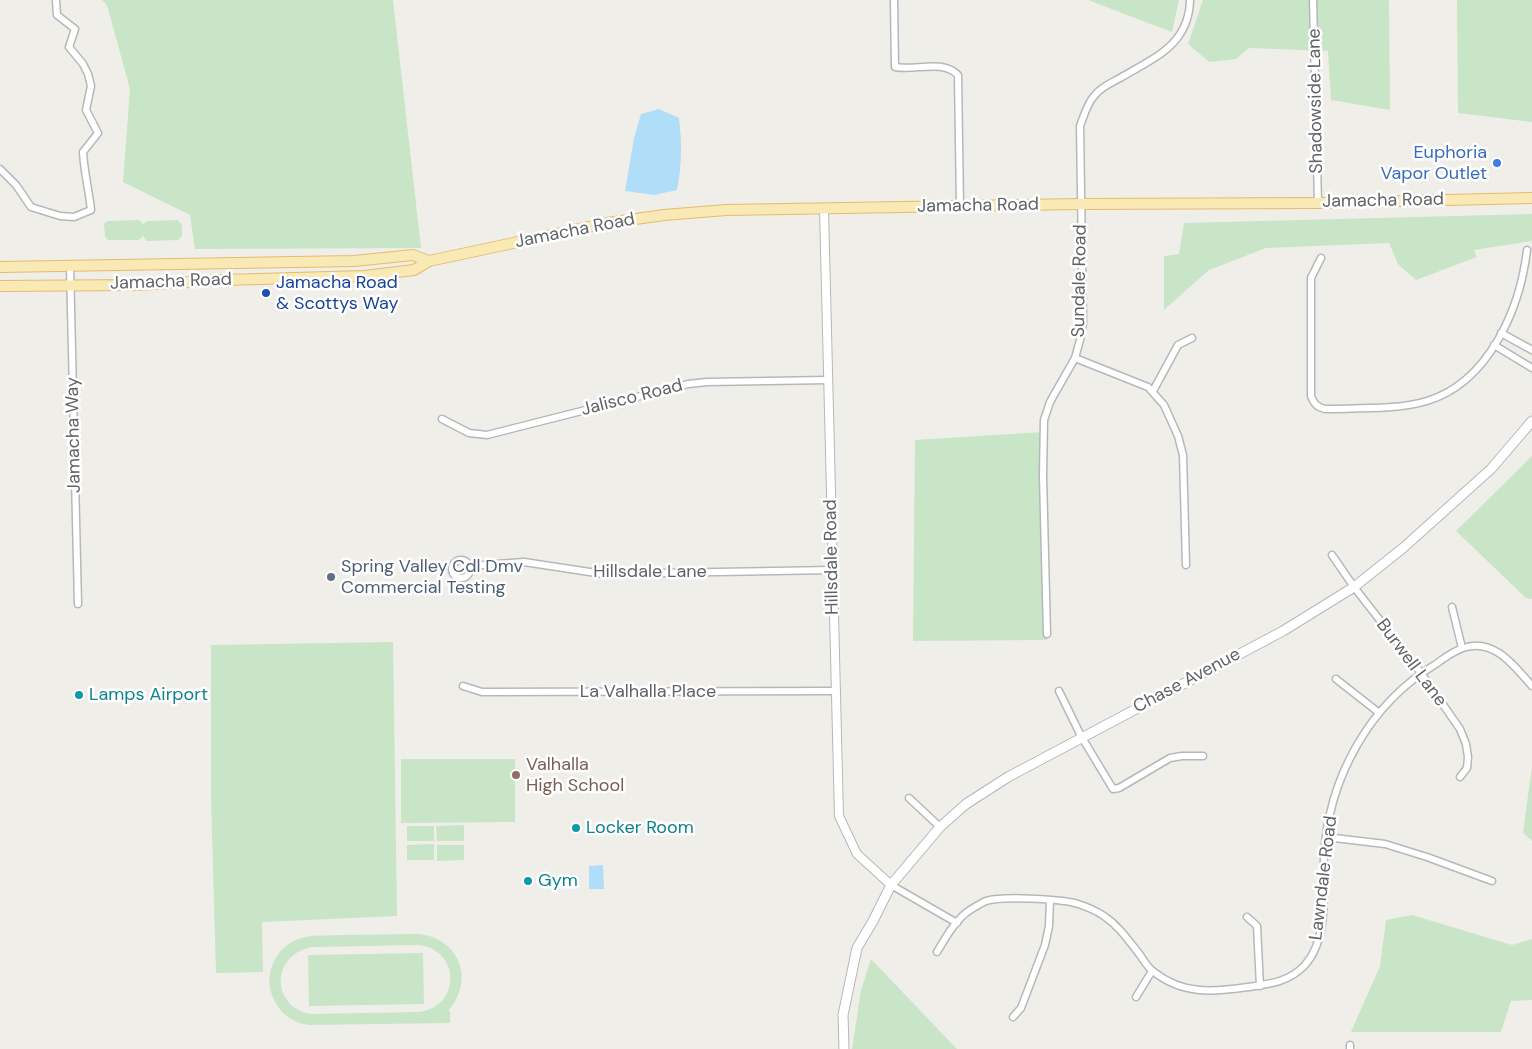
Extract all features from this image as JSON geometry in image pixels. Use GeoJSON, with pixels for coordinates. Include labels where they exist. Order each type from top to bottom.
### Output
{"type":"FeatureCollection","features":[{"type":"Feature","properties":{"kind":"main road","name":"Jamacha Road"},"geometry":{"type":"LineString","coordinates":[[0,286],[137,285],[224,280],[364,276],[414,270],[429,260],[606,223],[664,215],[726,210],[824,210],[886,207],[1080,204],[1318,203],[1532,198]]}},
{"type":"Feature","properties":{"kind":"main road","name":"Jamacha Road"},"geometry":{"type":"LineString","coordinates":[[0,267],[354,261],[413,255],[429,260]]}},
{"type":"Feature","properties":{"kind":"main road"},"geometry":{"type":"LineString","coordinates":[[208,264],[224,280]]}},
{"type":"Feature","properties":{"kind":"main road","name":"Chase Avenue"},"geometry":{"type":"LineString","coordinates":[[844,1049],[844,1015],[857,948],[892,885],[940,826],[966,804],[1008,777],[1081,736],[1283,631],[1354,587],[1396,554],[1491,469],[1532,422]]}},
{"type":"Feature","properties":{"kind":"street"},"geometry":{"type":"LineString","coordinates":[[0,168],[16,185],[31,207],[60,216],[74,217],[91,210],[90,190],[85,174],[83,152],[98,133],[86,110],[91,86],[83,64],[69,47],[75,29],[57,15],[56,0]]}},
{"type":"Feature","properties":{"kind":"street"},"geometry":{"type":"LineString","coordinates":[[894,0],[895,67],[906,69],[948,67],[958,75],[960,207]]}},
{"type":"Feature","properties":{"kind":"street","name":"Sundale Road"},"geometry":{"type":"LineString","coordinates":[[1048,634],[1043,476],[1044,420],[1050,402],[1075,358],[1083,323],[1080,126],[1089,103],[1095,94],[1164,52],[1172,45],[1185,26],[1190,0]]}},
{"type":"Feature","properties":{"kind":"street","name":"Shadowside Lane"},"geometry":{"type":"LineString","coordinates":[[1314,0],[1318,203]]}},
{"type":"Feature","properties":{"kind":"street","name":"Hillsdale Road"},"geometry":{"type":"LineString","coordinates":[[824,210],[834,691],[839,816],[857,854],[892,885]]}},
{"type":"Feature","properties":{"kind":"street"},"geometry":{"type":"LineString","coordinates":[[1321,258],[1311,278],[1312,396],[1313,402],[1325,409],[1405,405],[1436,398],[1456,388],[1471,376],[1484,361],[1501,333],[1520,288],[1526,250]]}},
{"type":"Feature","properties":{"kind":"street","name":"Jamacha Way"},"geometry":{"type":"LineString","coordinates":[[70,266],[72,286],[78,604]]}},
{"type":"Feature","properties":{"kind":"street"},"geometry":{"type":"LineString","coordinates":[[1501,333],[1532,350]]}},
{"type":"Feature","properties":{"kind":"street"},"geometry":{"type":"LineString","coordinates":[[1153,391],[1178,345],[1192,338]]}},
{"type":"Feature","properties":{"kind":"street"},"geometry":{"type":"LineString","coordinates":[[1494,345],[1532,368]]}},
{"type":"Feature","properties":{"kind":"street"},"geometry":{"type":"LineString","coordinates":[[1075,358],[1148,387],[1164,405],[1178,436],[1183,455],[1186,565]]}},
{"type":"Feature","properties":{"kind":"street","name":"Jalisco Road"},"geometry":{"type":"LineString","coordinates":[[442,419],[469,433],[487,435],[688,384],[828,380]]}},
{"type":"Feature","properties":{"kind":"street","name":"Burwell Lane"},"geometry":{"type":"LineString","coordinates":[[1332,555],[1354,587],[1421,673],[1464,736],[1468,751],[1468,762],[1467,768],[1460,777]]}},
{"type":"Feature","properties":{"kind":"street","name":"Hillsdale Lane"},"geometry":{"type":"LineString","coordinates":[[470,566],[524,562],[603,574],[832,570]]}},
{"type":"Feature","properties":{"kind":"street"},"geometry":{"type":"LineString","coordinates":[[1452,607],[1462,648],[1483,647],[1501,654],[1507,658],[1532,686]]}},
{"type":"Feature","properties":{"kind":"street","name":"Lawndale Road"},"geometry":{"type":"LineString","coordinates":[[937,952],[957,923],[969,911],[987,901],[1016,898],[1050,900],[1077,903],[1104,916],[1125,936],[1152,971],[1176,984],[1205,992],[1215,992],[1260,986],[1278,982],[1291,976],[1308,961],[1316,947],[1322,924],[1326,837],[1331,811],[1343,774],[1357,743],[1378,712],[1421,673],[1462,648]]}},
{"type":"Feature","properties":{"kind":"street"},"geometry":{"type":"LineString","coordinates":[[1336,679],[1378,712]]}},
{"type":"Feature","properties":{"kind":"street","name":"La Valhalla Place"},"geometry":{"type":"LineString","coordinates":[[463,686],[482,692],[834,691]]}},
{"type":"Feature","properties":{"kind":"street"},"geometry":{"type":"LineString","coordinates":[[1059,691],[1081,736],[1113,789],[1119,788],[1170,758],[1203,756]]}},
{"type":"Feature","properties":{"kind":"street"},"geometry":{"type":"LineString","coordinates":[[909,798],[940,826]]}},
{"type":"Feature","properties":{"kind":"street"},"geometry":{"type":"LineString","coordinates":[[1326,837],[1385,844],[1492,881]]}},
{"type":"Feature","properties":{"kind":"street"},"geometry":{"type":"LineString","coordinates":[[892,885],[957,923]]}},
{"type":"Feature","properties":{"kind":"street"},"geometry":{"type":"LineString","coordinates":[[1013,1017],[1021,1008],[1045,945],[1049,926],[1050,900]]}},
{"type":"Feature","properties":{"kind":"street"},"geometry":{"type":"LineString","coordinates":[[1248,917],[1257,926],[1260,986]]}},
{"type":"Feature","properties":{"kind":"street"},"geometry":{"type":"LineString","coordinates":[[1136,997],[1152,971]]}},
{"type":"Feature","properties":{"kind":"green space"},"geometry":{"type":"Polygon","coordinates":[[[102,0],[393,0],[421,248],[195,249],[190,215],[123,182],[130,89],[107,5],[102,0]]]}},
{"type":"Feature","properties":{"kind":"green space"},"geometry":{"type":"Polygon","coordinates":[[[1088,0],[1179,0],[1172,32],[1088,0]]]}},
{"type":"Feature","properties":{"kind":"green space"},"geometry":{"type":"Polygon","coordinates":[[[1203,0],[1389,0],[1390,110],[1331,100],[1328,51],[1249,48],[1236,59],[1209,62],[1188,44],[1203,0]]]}},
{"type":"Feature","properties":{"kind":"green space"},"geometry":{"type":"Polygon","coordinates":[[[1457,0],[1532,0],[1532,122],[1458,113],[1457,0]]]}},
{"type":"Feature","properties":{"kind":"green space"},"geometry":{"type":"Polygon","coordinates":[[[1532,214],[1532,241],[1474,250],[1477,257],[1416,280],[1398,264],[1389,243],[1266,248],[1209,270],[1164,310],[1164,256],[1179,254],[1184,223],[1532,214]]]}},
{"type":"Feature","properties":{"kind":"green space"},"geometry":{"type":"Polygon","coordinates":[[[139,220],[143,224],[147,221],[178,220],[182,225],[182,236],[178,240],[147,241],[143,236],[139,240],[108,240],[105,237],[104,224],[107,221],[139,220]]]}},
{"type":"Feature","properties":{"kind":"green space"},"geometry":{"type":"Polygon","coordinates":[[[1043,432],[1047,640],[913,641],[915,440],[1043,432]]]}},
{"type":"Feature","properties":{"kind":"green space"},"geometry":{"type":"Polygon","coordinates":[[[1532,456],[1532,599],[1526,598],[1456,531],[1532,456]]]}},
{"type":"Feature","properties":{"kind":"green space"},"geometry":{"type":"Polygon","coordinates":[[[393,642],[397,916],[262,922],[263,972],[216,973],[211,798],[211,645],[393,642]]]}},
{"type":"Feature","properties":{"kind":"green space"},"geometry":{"type":"Polygon","coordinates":[[[401,759],[515,759],[515,822],[401,823],[401,759]]]}},
{"type":"Feature","properties":{"kind":"green space"},"geometry":{"type":"Polygon","coordinates":[[[1532,766],[1532,841],[1523,833],[1532,766]]]}},
{"type":"Feature","properties":{"kind":"green space"},"geometry":{"type":"Polygon","coordinates":[[[464,825],[464,841],[437,841],[436,826],[464,825]]]}},
{"type":"Feature","properties":{"kind":"green space"},"geometry":{"type":"Polygon","coordinates":[[[407,826],[434,826],[434,841],[407,841],[407,826]]]}},
{"type":"Feature","properties":{"kind":"green space"},"geometry":{"type":"Polygon","coordinates":[[[434,844],[434,860],[407,860],[407,845],[434,844]]]}},
{"type":"Feature","properties":{"kind":"green space"},"geometry":{"type":"Polygon","coordinates":[[[437,845],[464,845],[464,860],[437,861],[437,845]]]}},
{"type":"Feature","properties":{"kind":"green space"},"geometry":{"type":"Polygon","coordinates":[[[1412,915],[1512,945],[1532,939],[1532,1000],[1511,1001],[1501,1032],[1351,1032],[1380,966],[1386,920],[1412,915]]]}},
{"type":"Feature","properties":{"kind":"green space"},"geometry":{"type":"Polygon","coordinates":[[[416,934],[431,937],[443,943],[452,951],[459,962],[462,974],[461,986],[456,999],[448,1011],[450,1011],[450,1023],[308,1025],[291,1019],[286,1015],[272,995],[270,978],[274,962],[284,948],[298,939],[314,936],[416,934]],[[417,945],[314,947],[300,951],[290,958],[283,968],[282,990],[287,1000],[297,1009],[310,1014],[418,1012],[432,1008],[443,1000],[449,990],[451,978],[448,966],[442,956],[431,949],[417,945]]]}},
{"type":"Feature","properties":{"kind":"green space"},"geometry":{"type":"Polygon","coordinates":[[[423,953],[424,1004],[309,1006],[308,955],[423,953]]]}},
{"type":"Feature","properties":{"kind":"green space"},"geometry":{"type":"Polygon","coordinates":[[[871,959],[957,1049],[852,1049],[861,990],[871,959]]]}},
{"type":"Feature","properties":{"kind":"water"},"geometry":{"type":"Polygon","coordinates":[[[659,109],[679,118],[681,154],[677,190],[654,195],[625,191],[634,138],[641,114],[659,109]]]}},
{"type":"Feature","properties":{"kind":"water"},"geometry":{"type":"Polygon","coordinates":[[[603,865],[604,889],[589,889],[589,866],[603,865]]]}},
{"type":"Feature","properties":{"kind":"place","name":"Euphoria Vapor Outlet"},"geometry":{"type":"Point","coordinates":[1497,163]}},
{"type":"Feature","properties":{"kind":"place","name":"Jamacha Road & Scottys Way"},"geometry":{"type":"Point","coordinates":[266,293]}},
{"type":"Feature","properties":{"kind":"place","name":"Spring Valley Cdl Dmv Commercial Testing"},"geometry":{"type":"Point","coordinates":[331,577]}},
{"type":"Feature","properties":{"kind":"place","name":"Lamps Airport"},"geometry":{"type":"Point","coordinates":[79,695]}},
{"type":"Feature","properties":{"kind":"place","name":"Valhalla High School"},"geometry":{"type":"Point","coordinates":[516,775]}},
{"type":"Feature","properties":{"kind":"place","name":"Locker Room"},"geometry":{"type":"Point","coordinates":[576,828]}},
{"type":"Feature","properties":{"kind":"place","name":"Gym"},"geometry":{"type":"Point","coordinates":[528,881]}}]}
